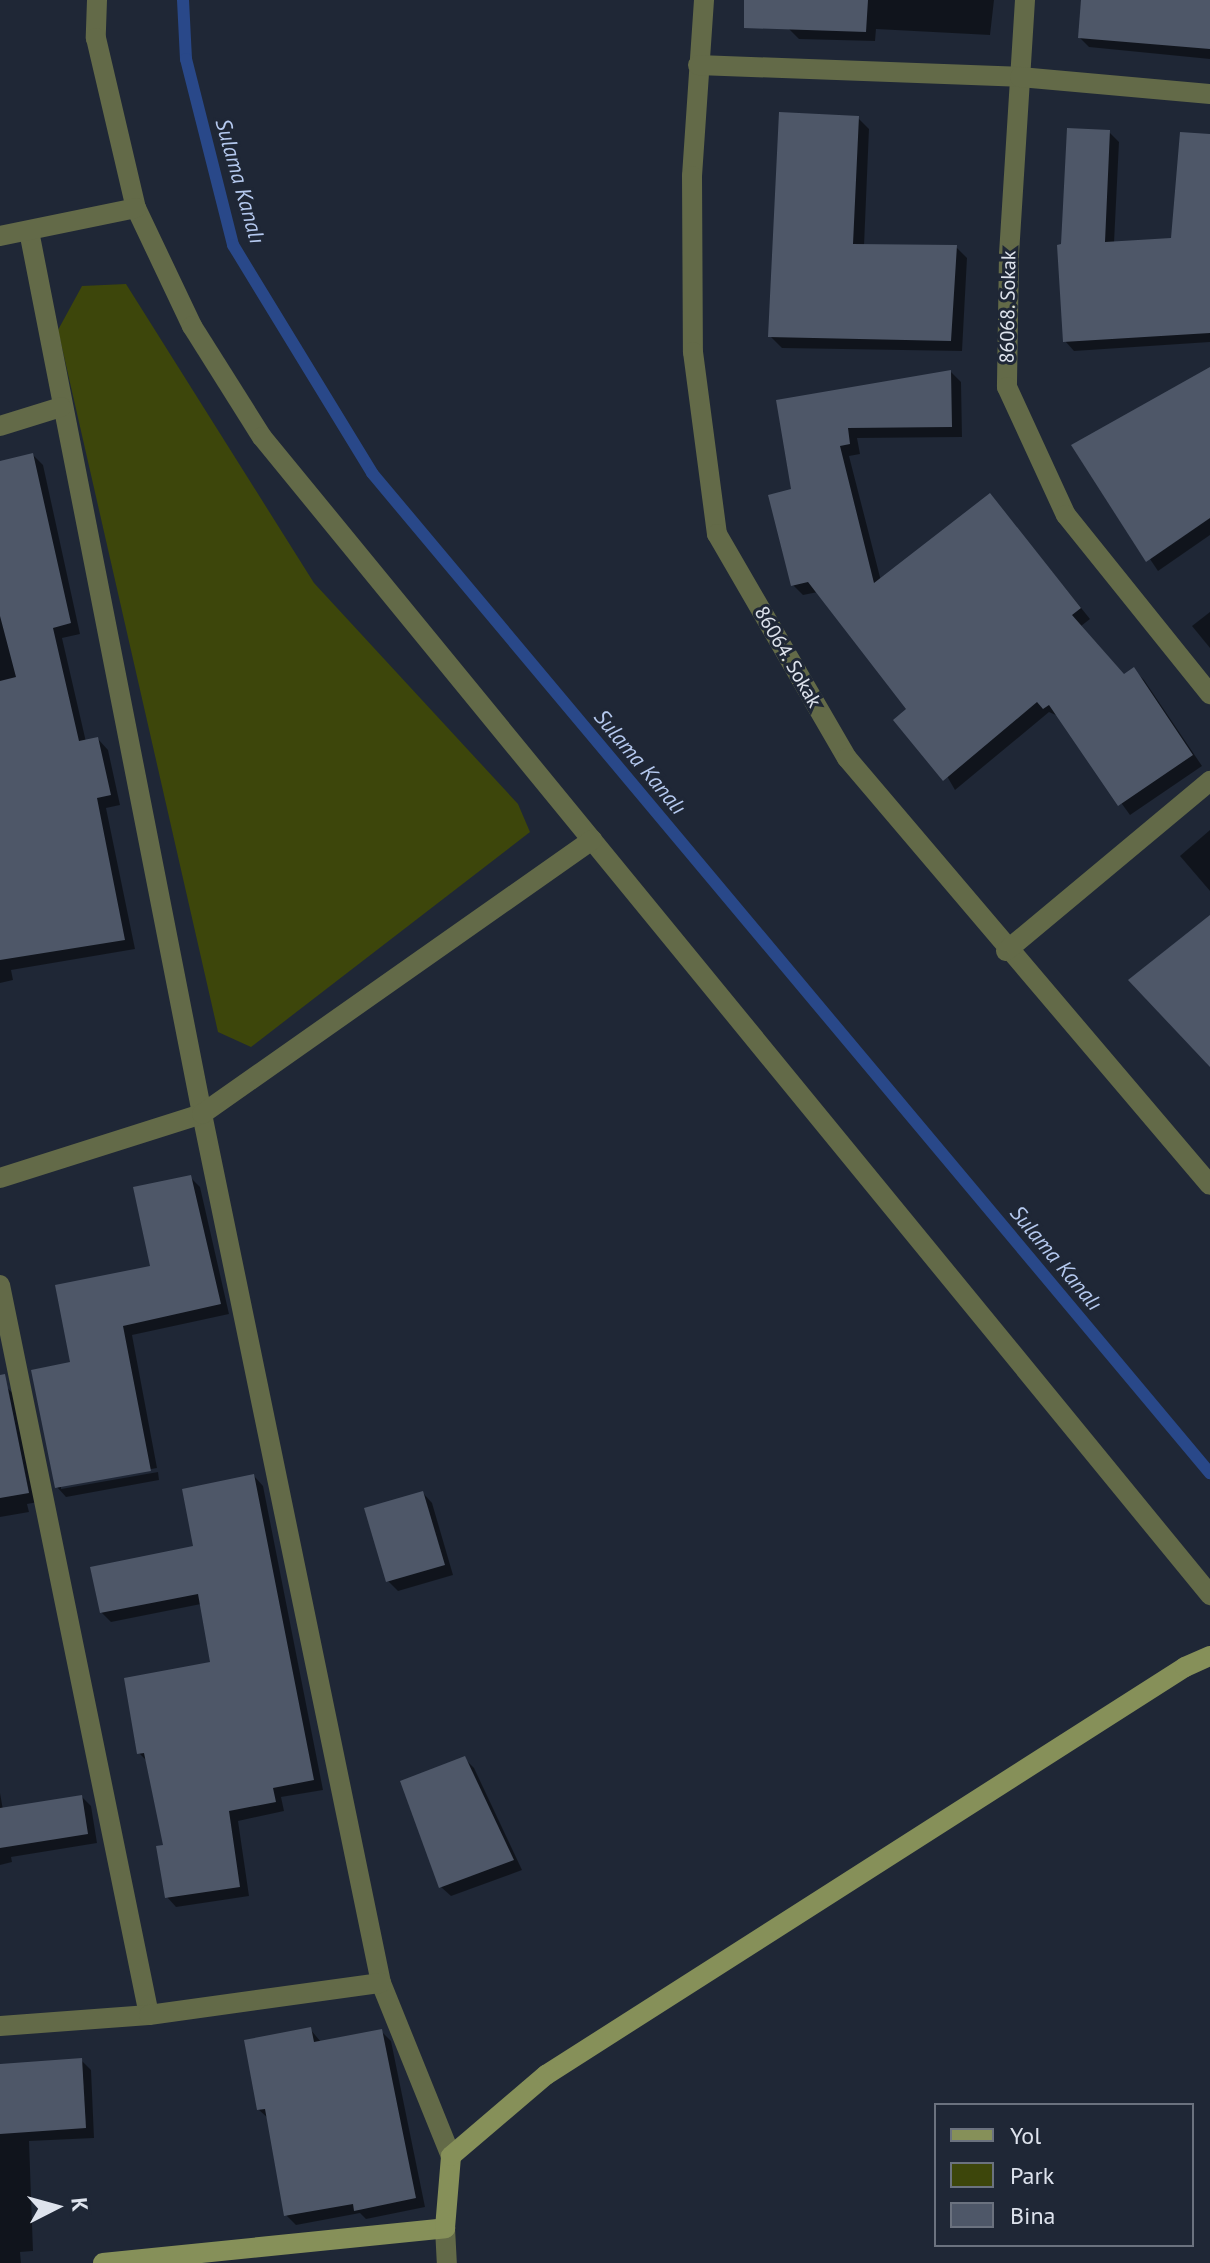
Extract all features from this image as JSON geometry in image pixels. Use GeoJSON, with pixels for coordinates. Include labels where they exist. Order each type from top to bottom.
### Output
{"type":"FeatureCollection","features":[{"type":"Feature","properties":{"kind":"main road"},"geometry":{"type":"LineString","coordinates":[[103,2263],[445,2228],[451,2156],[546,2075],[1185,1667],[1210,1656]]}},
{"type":"Feature","properties":{"kind":"street"},"geometry":{"type":"LineString","coordinates":[[97,0],[96,38],[136,208],[192,326],[262,437],[1210,1595]]}},
{"type":"Feature","properties":{"kind":"street","name":"86064. Sokak"},"geometry":{"type":"LineString","coordinates":[[704,0],[698,65],[693,352],[717,534],[847,758],[1006,951],[1210,1185]]}},
{"type":"Feature","properties":{"kind":"street","name":"86068. Sokak"},"geometry":{"type":"LineString","coordinates":[[1025,0],[1007,387],[1066,515],[1210,694]]}},
{"type":"Feature","properties":{"kind":"street"},"geometry":{"type":"LineString","coordinates":[[698,65],[1020,77],[1210,94]]}},
{"type":"Feature","properties":{"kind":"street"},"geometry":{"type":"LineString","coordinates":[[0,236],[136,208]]}},
{"type":"Feature","properties":{"kind":"street"},"geometry":{"type":"LineString","coordinates":[[29,231],[61,407],[202,1114],[381,1983],[451,2156]]}},
{"type":"Feature","properties":{"kind":"street"},"geometry":{"type":"LineString","coordinates":[[0,426],[61,407]]}},
{"type":"Feature","properties":{"kind":"street"},"geometry":{"type":"LineString","coordinates":[[1006,951],[1210,781]]}},
{"type":"Feature","properties":{"kind":"street"},"geometry":{"type":"LineString","coordinates":[[0,1178],[202,1114],[592,840]]}},
{"type":"Feature","properties":{"kind":"street"},"geometry":{"type":"LineString","coordinates":[[0,1285],[149,2015]]}},
{"type":"Feature","properties":{"kind":"street"},"geometry":{"type":"LineString","coordinates":[[0,2026],[149,2015],[381,1983]]}},
{"type":"Feature","properties":{"kind":"street"},"geometry":{"type":"LineString","coordinates":[[445,2228],[447,2263]]}},
{"type":"Feature","properties":{"kind":"green space"},"geometry":{"type":"Polygon","coordinates":[[[126,284],[314,583],[518,804],[530,832],[251,1047],[218,1032],[58,330],[82,286],[126,284]]]}},
{"type":"Feature","properties":{"kind":"building"},"geometry":{"type":"Polygon","coordinates":[[[744,0],[868,0],[866,32],[744,28],[744,0]]]}},
{"type":"Feature","properties":{"kind":"building"},"geometry":{"type":"Polygon","coordinates":[[[1081,0],[1210,0],[1210,49],[1078,38],[1081,0]]]}},
{"type":"Feature","properties":{"kind":"building"},"geometry":{"type":"Polygon","coordinates":[[[779,112],[859,116],[853,244],[957,245],[951,341],[768,337],[779,112]]]}},
{"type":"Feature","properties":{"kind":"building"},"geometry":{"type":"Polygon","coordinates":[[[1067,128],[1110,130],[1105,242],[1171,238],[1180,132],[1210,134],[1210,333],[1063,342],[1057,245],[1061,244],[1067,128]]]}},
{"type":"Feature","properties":{"kind":"building"},"geometry":{"type":"Polygon","coordinates":[[[1210,367],[1210,518],[1146,562],[1071,445],[1210,367]]]}},
{"type":"Feature","properties":{"kind":"building"},"geometry":{"type":"Polygon","coordinates":[[[951,370],[952,427],[848,428],[850,444],[840,446],[874,583],[990,493],[1081,608],[1072,615],[1124,674],[1134,667],[1193,755],[1118,806],[1049,705],[1043,709],[1037,702],[943,781],[893,720],[906,709],[808,582],[791,586],[768,495],[791,489],[776,400],[951,370]]]}},
{"type":"Feature","properties":{"kind":"building"},"geometry":{"type":"Polygon","coordinates":[[[33,453],[71,623],[53,628],[79,741],[98,737],[111,795],[97,798],[125,940],[0,960],[0,681],[16,677],[0,616],[0,461],[33,453]]]}},
{"type":"Feature","properties":{"kind":"building"},"geometry":{"type":"Polygon","coordinates":[[[1210,915],[1210,1067],[1128,980],[1210,915]]]}},
{"type":"Feature","properties":{"kind":"building"},"geometry":{"type":"Polygon","coordinates":[[[191,1175],[221,1304],[123,1326],[151,1471],[55,1488],[31,1370],[70,1362],[55,1285],[150,1266],[133,1187],[191,1175]]]}},
{"type":"Feature","properties":{"kind":"building"},"geometry":{"type":"Polygon","coordinates":[[[5,1374],[29,1493],[0,1498],[0,1375],[5,1374]]]}},
{"type":"Feature","properties":{"kind":"building"},"geometry":{"type":"Polygon","coordinates":[[[254,1474],[314,1780],[273,1788],[276,1802],[229,1811],[240,1887],[165,1898],[156,1846],[163,1845],[144,1753],[137,1754],[124,1678],[210,1662],[198,1594],[100,1613],[90,1567],[193,1546],[182,1489],[254,1474]]]}},
{"type":"Feature","properties":{"kind":"building"},"geometry":{"type":"Polygon","coordinates":[[[423,1491],[445,1565],[386,1582],[364,1508],[423,1491]]]}},
{"type":"Feature","properties":{"kind":"building"},"geometry":{"type":"Polygon","coordinates":[[[465,1756],[514,1860],[439,1888],[400,1781],[465,1756]]]}},
{"type":"Feature","properties":{"kind":"building"},"geometry":{"type":"Polygon","coordinates":[[[82,1795],[88,1834],[0,1848],[0,1808],[82,1795]]]}},
{"type":"Feature","properties":{"kind":"building"},"geometry":{"type":"Polygon","coordinates":[[[311,2027],[314,2042],[382,2029],[416,2198],[354,2211],[353,2204],[284,2216],[265,2109],[257,2110],[244,2040],[311,2027]]]}},
{"type":"Feature","properties":{"kind":"building"},"geometry":{"type":"Polygon","coordinates":[[[82,2058],[86,2128],[0,2134],[0,2064],[82,2058]]]}},
{"type":"Feature","properties":{"kind":"waterway","name":"Sulama Kanalı"},"geometry":{"type":"LineString","coordinates":[[183,0],[186,59],[233,245],[372,473],[1210,1473]]}}]}
